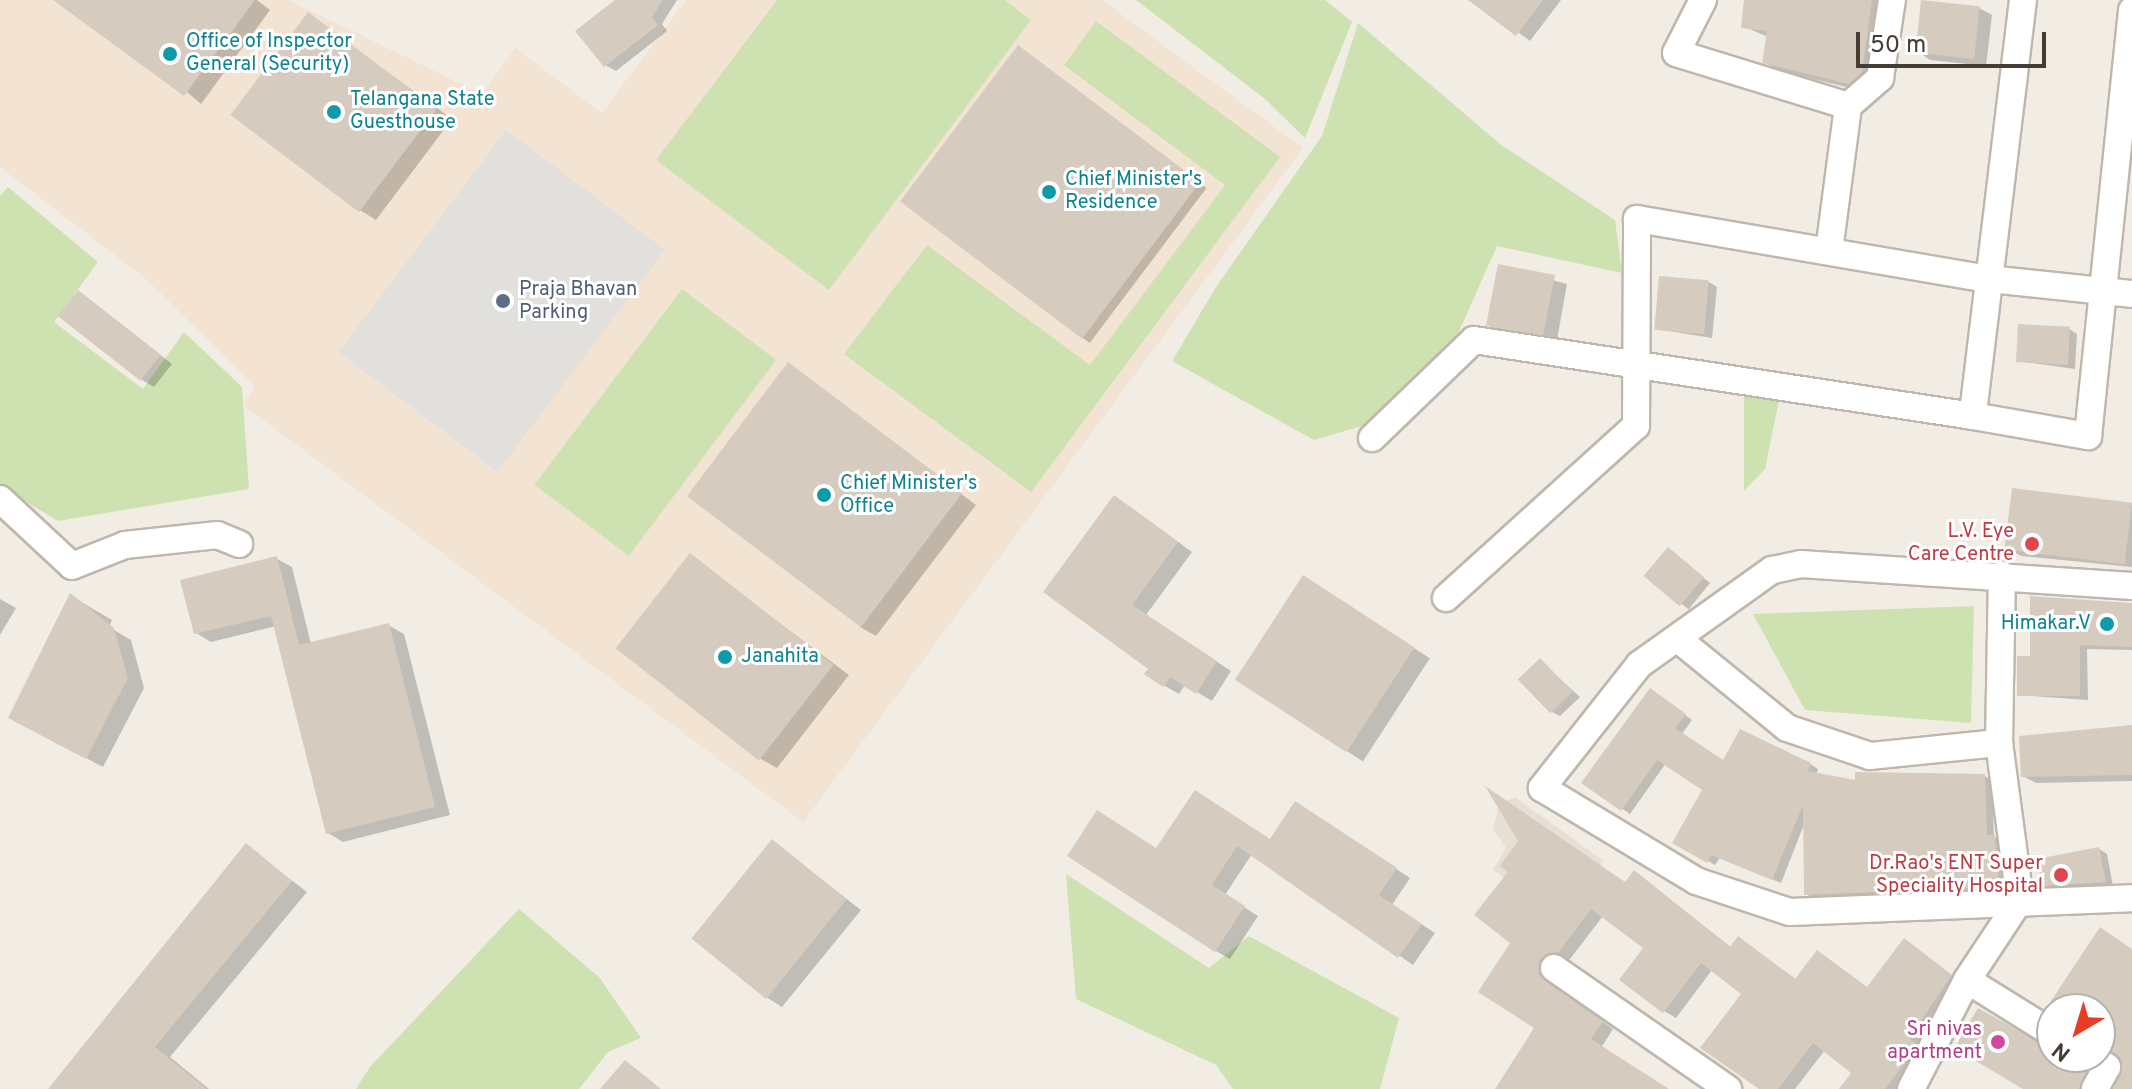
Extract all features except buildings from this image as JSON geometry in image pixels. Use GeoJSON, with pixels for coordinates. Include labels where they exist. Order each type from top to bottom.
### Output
{"type":"FeatureCollection","features":[{"type":"Feature","properties":{"kind":"street"},"geometry":{"type":"LineString","coordinates":[[1703,0],[1676,53],[1848,106]]}},
{"type":"Feature","properties":{"kind":"street"},"geometry":{"type":"LineString","coordinates":[[1829,251],[1848,106],[1880,78],[1892,0]]}},
{"type":"Feature","properties":{"kind":"street"},"geometry":{"type":"LineString","coordinates":[[1973,416],[2023,0]]}},
{"type":"Feature","properties":{"kind":"street"},"geometry":{"type":"LineString","coordinates":[[1372,438],[1474,340],[1636,362],[2088,436],[2132,10]]}},
{"type":"Feature","properties":{"kind":"street"},"geometry":{"type":"LineString","coordinates":[[1446,598],[1636,426],[1637,219],[1989,279],[2103,294],[2132,294]]}},
{"type":"Feature","properties":{"kind":"street"},"geometry":{"type":"LineString","coordinates":[[0,499],[72,566],[125,545],[217,535],[239,544]]}},
{"type":"Feature","properties":{"kind":"street"},"geometry":{"type":"LineString","coordinates":[[2132,586],[1801,564],[1772,570],[1737,590],[1678,639],[1639,665],[1542,788],[1696,881],[1790,912],[2020,900],[2132,898]]}},
{"type":"Feature","properties":{"kind":"street"},"geometry":{"type":"LineString","coordinates":[[1911,1089],[1967,980],[2020,900],[1999,743],[2002,575]]}},
{"type":"Feature","properties":{"kind":"street"},"geometry":{"type":"LineString","coordinates":[[1678,639],[1787,728],[1870,756],[1999,743]]}},
{"type":"Feature","properties":{"kind":"street"},"geometry":{"type":"LineString","coordinates":[[1554,968],[1728,1089]]}},
{"type":"Feature","properties":{"kind":"street"},"geometry":{"type":"LineString","coordinates":[[1967,980],[2036,1023]]}},
{"type":"Feature","properties":{"kind":"shaded area"},"geometry":{"type":"Polygon","coordinates":[[[0,0],[288,0],[482,94],[515,48],[602,113],[686,0],[1102,0],[1303,148],[803,822],[243,405],[255,387],[146,279],[0,167],[0,0]]]}},
{"type":"Feature","properties":{"kind":"shaded area","name":"Praja Bhavan Parking"},"geometry":{"type":"Polygon","coordinates":[[[506,130],[665,250],[498,472],[339,352],[506,130]]]}},
{"type":"Feature","properties":{"kind":"shaded area"},"geometry":{"type":"Polygon","coordinates":[[[1516,798],[1604,861],[1561,918],[1493,870],[1506,848],[1493,829],[1500,802],[1516,798]]]}},
{"type":"Feature","properties":{"kind":"green space"},"geometry":{"type":"Polygon","coordinates":[[[777,0],[1005,0],[1031,20],[829,290],[656,160],[777,0]]]}},
{"type":"Feature","properties":{"kind":"green space"},"geometry":{"type":"Polygon","coordinates":[[[1136,0],[1325,0],[1352,22],[1305,138],[1265,99],[1136,0]]]}},
{"type":"Feature","properties":{"kind":"green space"},"geometry":{"type":"Polygon","coordinates":[[[1096,21],[1280,157],[1031,492],[844,354],[927,245],[1090,365],[1225,185],[1064,65],[1096,21]]]}},
{"type":"Feature","properties":{"kind":"green space"},"geometry":{"type":"Polygon","coordinates":[[[1358,23],[1500,144],[1615,220],[1622,273],[1497,246],[1457,336],[1369,424],[1314,440],[1172,361],[1216,287],[1322,136],[1358,23]]]}},
{"type":"Feature","properties":{"kind":"green space"},"geometry":{"type":"Polygon","coordinates":[[[8,187],[98,262],[54,322],[143,389],[184,332],[242,387],[249,489],[58,521],[0,486],[0,196],[8,187]]]}},
{"type":"Feature","properties":{"kind":"green space"},"geometry":{"type":"Polygon","coordinates":[[[682,289],[776,360],[629,556],[535,485],[682,289]]]}},
{"type":"Feature","properties":{"kind":"green space"},"geometry":{"type":"Polygon","coordinates":[[[1744,394],[1779,400],[1765,469],[1744,491],[1744,394]]]}},
{"type":"Feature","properties":{"kind":"green space"},"geometry":{"type":"Polygon","coordinates":[[[1974,606],[1971,723],[1805,710],[1753,614],[1974,606]]]}},
{"type":"Feature","properties":{"kind":"green space"},"geometry":{"type":"Polygon","coordinates":[[[1066,874],[1209,968],[1249,936],[1399,1018],[1380,1089],[1233,1089],[1216,1065],[1076,999],[1066,874]]]}},
{"type":"Feature","properties":{"kind":"green space"},"geometry":{"type":"Polygon","coordinates":[[[519,909],[599,977],[641,1038],[608,1052],[579,1089],[356,1089],[370,1067],[519,909]]]}},
{"type":"Feature","properties":{"kind":"place","name":"Office of Inspector General (Security)"},"geometry":{"type":"Point","coordinates":[170,54]}},
{"type":"Feature","properties":{"kind":"place","name":"Telangana State Guesthouse"},"geometry":{"type":"Point","coordinates":[334,112]}},
{"type":"Feature","properties":{"kind":"place","name":"Chief Minister's Residence"},"geometry":{"type":"Point","coordinates":[1049,192]}},
{"type":"Feature","properties":{"kind":"place","name":"Praja Bhavan Parking"},"geometry":{"type":"Point","coordinates":[503,301]}},
{"type":"Feature","properties":{"kind":"place","name":"Chief Minister's Office"},"geometry":{"type":"Point","coordinates":[824,495]}},
{"type":"Feature","properties":{"kind":"place","name":"L.V. Eye Care Centre"},"geometry":{"type":"Point","coordinates":[2032,544]}},
{"type":"Feature","properties":{"kind":"place","name":"Himakar.V"},"geometry":{"type":"Point","coordinates":[2107,624]}},
{"type":"Feature","properties":{"kind":"place","name":"Janahita"},"geometry":{"type":"Point","coordinates":[725,657]}},
{"type":"Feature","properties":{"kind":"place","name":"Dr.Rao's ENT Super Speciality Hospital"},"geometry":{"type":"Point","coordinates":[2061,875]}},
{"type":"Feature","properties":{"kind":"place","name":"Sri nivas apartment"},"geometry":{"type":"Point","coordinates":[1998,1042]}}]}
